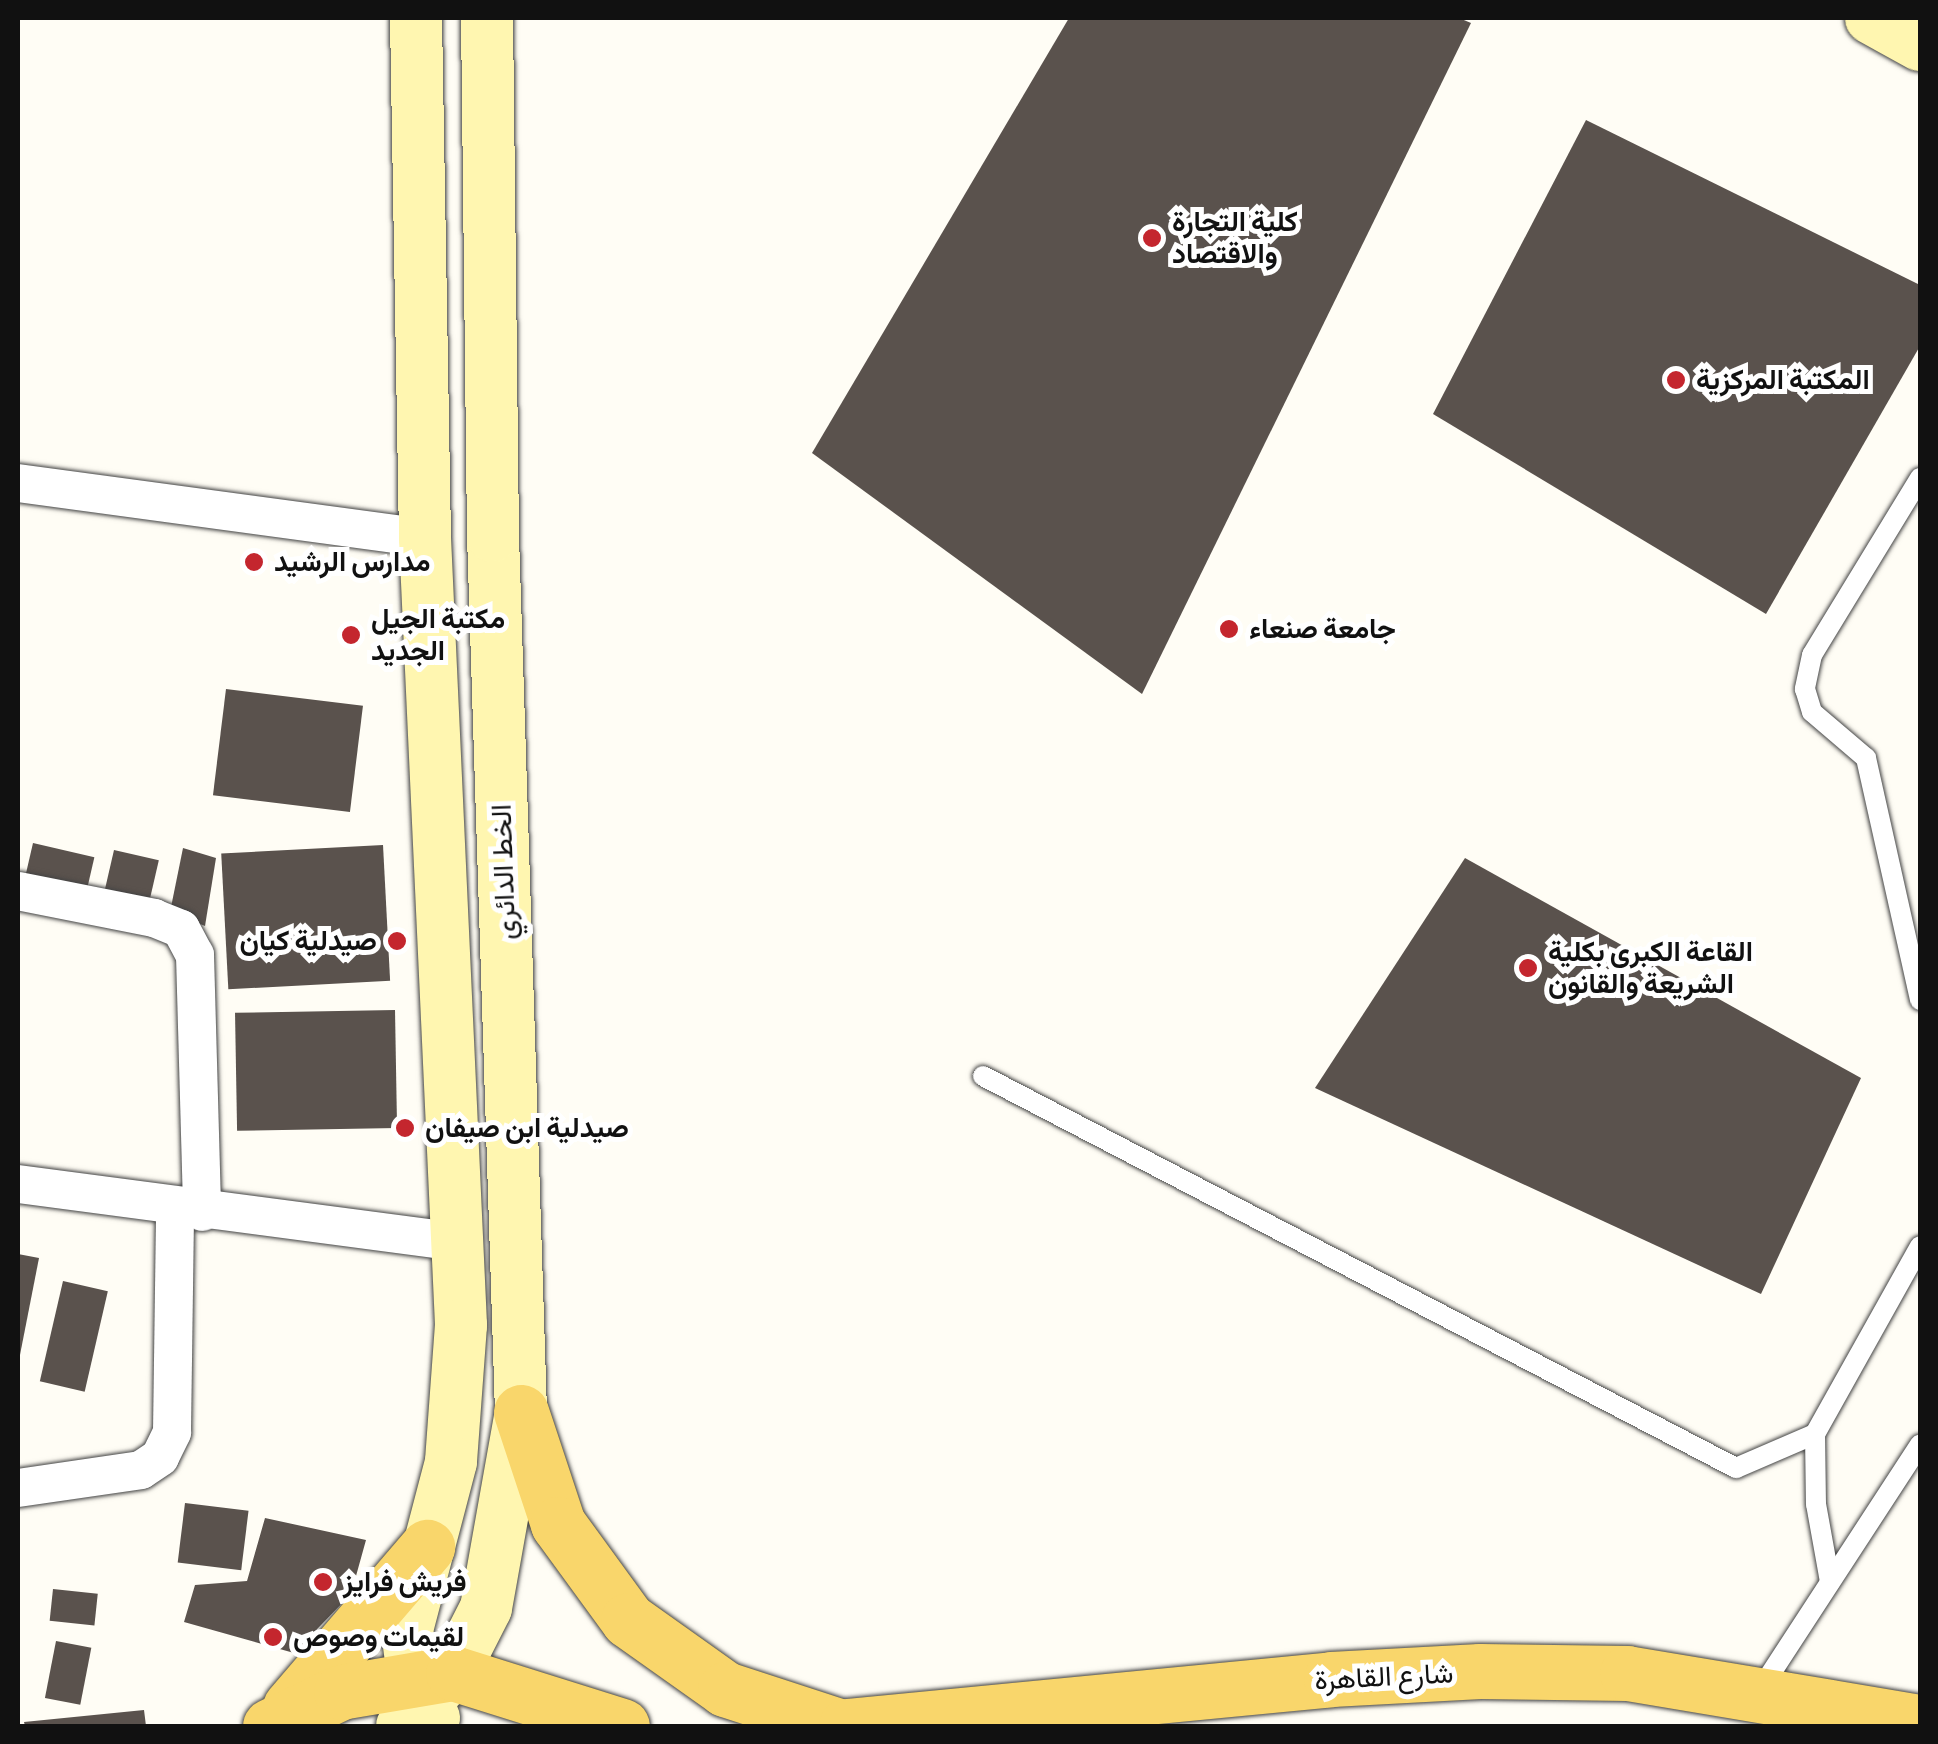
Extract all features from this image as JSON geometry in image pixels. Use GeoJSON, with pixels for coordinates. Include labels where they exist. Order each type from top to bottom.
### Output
{"type":"FeatureCollection","features":[{"type":"Feature","properties":{"kind":"main road"},"geometry":{"type":"LineString","coordinates":[[416,18],[425,538],[457,1242],[459,1417],[407,1630],[427,1702]]}},
{"type":"Feature","properties":{"kind":"main road","name":"الخط الدائري"},"geometry":{"type":"LineString","coordinates":[[427,1702],[486,1608],[496,1573],[521,1412],[494,536],[486,18]]}},
{"type":"Feature","properties":{"kind":"main road"},"geometry":{"type":"LineString","coordinates":[[1871,18],[1920,45]]}},
{"type":"Feature","properties":{"kind":"main road"},"geometry":{"type":"LineString","coordinates":[[425,538],[494,536]]}},
{"type":"Feature","properties":{"kind":"main road"},"geometry":{"type":"LineString","coordinates":[[521,1412],[558,1524],[628,1620],[725,1688],[838,1726]]}},
{"type":"Feature","properties":{"kind":"main road"},"geometry":{"type":"LineString","coordinates":[[272,1725],[427,1547]]}},
{"type":"Feature","properties":{"kind":"main road","name":"شارع القاهرة"},"geometry":{"type":"LineString","coordinates":[[846,1726],[995,1719],[1332,1678],[1480,1671],[1626,1673],[1920,1722]]}},
{"type":"Feature","properties":{"kind":"main road"},"geometry":{"type":"LineString","coordinates":[[272,1725],[340,1692],[622,1726]]}},
{"type":"Feature","properties":{"kind":"street"},"geometry":{"type":"LineString","coordinates":[[18,483],[425,538]]}},
{"type":"Feature","properties":{"kind":"street"},"geometry":{"type":"LineString","coordinates":[[18,891],[154,918],[181,929],[194,956],[188,1210],[172,1432],[160,1457],[141,1470],[18,1488]]}},
{"type":"Feature","properties":{"kind":"street"},"geometry":{"type":"LineString","coordinates":[[18,1184],[188,1210],[457,1242]]}},
{"type":"Feature","properties":{"kind":"lane"},"geometry":{"type":"LineString","coordinates":[[1920,478],[1812,654],[1805,689],[1812,712],[1866,758],[1920,1000]]}},
{"type":"Feature","properties":{"kind":"lane"},"geometry":{"type":"LineString","coordinates":[[983,1076],[1736,1468],[1816,1434]]}},
{"type":"Feature","properties":{"kind":"lane"},"geometry":{"type":"LineString","coordinates":[[1830,1582],[1816,1504],[1816,1434],[1920,1246]]}},
{"type":"Feature","properties":{"kind":"lane"},"geometry":{"type":"LineString","coordinates":[[1758,1692],[1920,1444]]}},
{"type":"Feature","properties":{"kind":"building","name":"كلية التجارة والاقتصاد"},"geometry":{"type":"Polygon","coordinates":[[[1069,18],[1459,18],[1471,23],[1142,694],[812,453],[1069,18]]]}},
{"type":"Feature","properties":{"kind":"building","name":"المكتبة المركزية"},"geometry":{"type":"Polygon","coordinates":[[[1586,120],[1920,285],[1920,346],[1766,614],[1433,414],[1586,120]]]}},
{"type":"Feature","properties":{"kind":"building"},"geometry":{"type":"Polygon","coordinates":[[[226,689],[363,706],[350,812],[213,795],[226,689]]]}},
{"type":"Feature","properties":{"kind":"building"},"geometry":{"type":"Polygon","coordinates":[[[33,843],[94,857],[83,905],[22,891],[33,843]]]}},
{"type":"Feature","properties":{"kind":"building"},"geometry":{"type":"Polygon","coordinates":[[[383,845],[390,981],[228,989],[221,853],[383,845]]]}},
{"type":"Feature","properties":{"kind":"building"},"geometry":{"type":"Polygon","coordinates":[[[183,848],[216,858],[205,926],[170,912],[183,848]]]}},
{"type":"Feature","properties":{"kind":"building"},"geometry":{"type":"Polygon","coordinates":[[[114,850],[159,860],[145,922],[100,911],[114,850]]]}},
{"type":"Feature","properties":{"kind":"building","name":"القاعة الكبرى بكلية الشريعة والقانون"},"geometry":{"type":"Polygon","coordinates":[[[1465,858],[1861,1078],[1761,1294],[1315,1088],[1465,858]]]}},
{"type":"Feature","properties":{"kind":"building"},"geometry":{"type":"Polygon","coordinates":[[[395,1010],[397,1128],[237,1131],[235,1013],[395,1010]]]}},
{"type":"Feature","properties":{"kind":"building"},"geometry":{"type":"Polygon","coordinates":[[[18,1254],[39,1258],[19,1360],[18,1360],[18,1254]]]}},
{"type":"Feature","properties":{"kind":"building"},"geometry":{"type":"Polygon","coordinates":[[[63,1281],[108,1291],[85,1392],[40,1381],[63,1281]]]}},
{"type":"Feature","properties":{"kind":"building"},"geometry":{"type":"Polygon","coordinates":[[[185,1503],[249,1511],[241,1570],[178,1563],[185,1503]]]}},
{"type":"Feature","properties":{"kind":"building"},"geometry":{"type":"Polygon","coordinates":[[[265,1518],[366,1540],[351,1594],[294,1653],[184,1622],[195,1585],[247,1581],[265,1518]]]}},
{"type":"Feature","properties":{"kind":"building"},"geometry":{"type":"Polygon","coordinates":[[[53,1589],[98,1594],[94,1626],[50,1621],[53,1589]]]}},
{"type":"Feature","properties":{"kind":"building"},"geometry":{"type":"Polygon","coordinates":[[[56,1641],[91,1648],[80,1705],[45,1698],[56,1641]]]}},
{"type":"Feature","properties":{"kind":"building"},"geometry":{"type":"Polygon","coordinates":[[[144,1710],[146,1726],[25,1726],[24,1722],[144,1710]]]}},
{"type":"Feature","properties":{"kind":"place","name":"كلية التجارة والاقتصاد"},"geometry":{"type":"Point","coordinates":[1152,238]}},
{"type":"Feature","properties":{"kind":"place","name":"المكتبة المركزية"},"geometry":{"type":"Point","coordinates":[1676,380]}},
{"type":"Feature","properties":{"kind":"place","name":"مدارس الرشيد"},"geometry":{"type":"Point","coordinates":[254,562]}},
{"type":"Feature","properties":{"kind":"place","name":"جامعة صنعاء"},"geometry":{"type":"Point","coordinates":[1229,629]}},
{"type":"Feature","properties":{"kind":"place","name":"مكتبة الجيل الجديد"},"geometry":{"type":"Point","coordinates":[351,635]}},
{"type":"Feature","properties":{"kind":"place","name":"صيدلية كيان"},"geometry":{"type":"Point","coordinates":[397,941]}},
{"type":"Feature","properties":{"kind":"place","name":"القاعة الكبرى بكلية الشريعة والقانون"},"geometry":{"type":"Point","coordinates":[1528,968]}},
{"type":"Feature","properties":{"kind":"place","name":"صيدلية ابن صيفان"},"geometry":{"type":"Point","coordinates":[405,1128]}},
{"type":"Feature","properties":{"kind":"place","name":"فريش فرايز"},"geometry":{"type":"Point","coordinates":[323,1582]}},
{"type":"Feature","properties":{"kind":"place","name":"لقيمات وصوص"},"geometry":{"type":"Point","coordinates":[273,1637]}}]}
